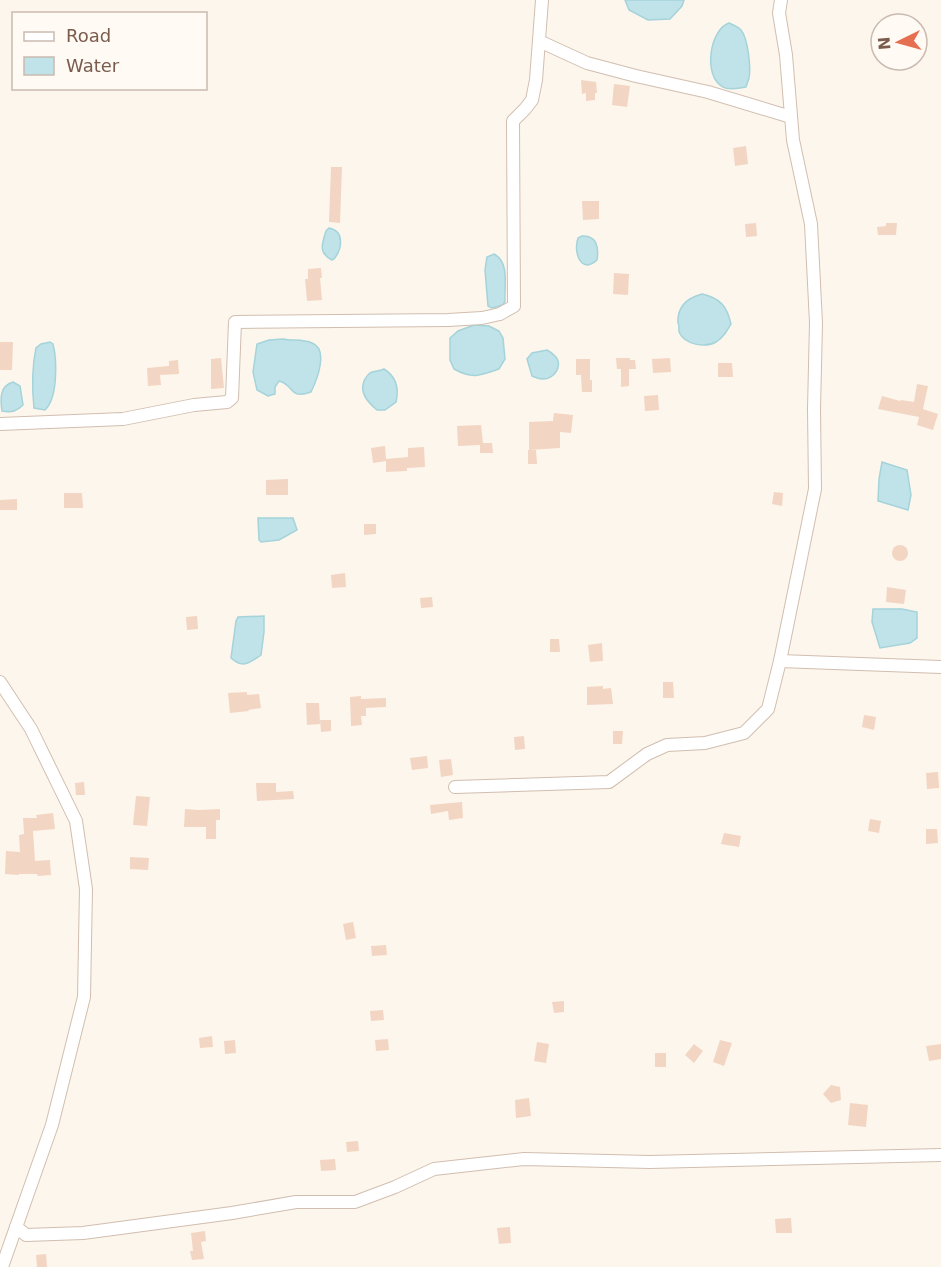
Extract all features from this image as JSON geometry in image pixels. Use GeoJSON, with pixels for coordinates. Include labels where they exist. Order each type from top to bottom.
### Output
{"type":"FeatureCollection","features":[{"type":"Feature","properties":{"kind":"street"},"geometry":{"type":"LineString","coordinates":[[0,424],[123,419],[194,405],[227,402],[232,398],[236,322],[448,320],[482,318],[500,314],[514,306],[513,121],[532,100],[536,80],[542,0]]}},
{"type":"Feature","properties":{"kind":"street"},"geometry":{"type":"LineString","coordinates":[[455,787],[609,782],[647,754],[667,745],[705,743],[744,733],[768,710],[815,489],[816,323],[811,224],[793,140],[786,55],[778,13],[781,0]]}},
{"type":"Feature","properties":{"kind":"street"},"geometry":{"type":"LineString","coordinates":[[539,41],[587,63],[708,92],[791,117]]}},
{"type":"Feature","properties":{"kind":"street"},"geometry":{"type":"LineString","coordinates":[[780,661],[941,667]]}},
{"type":"Feature","properties":{"kind":"street"},"geometry":{"type":"LineString","coordinates":[[0,682],[31,729],[76,821],[86,889],[84,998],[52,1125],[2,1267]]}},
{"type":"Feature","properties":{"kind":"street"},"geometry":{"type":"LineString","coordinates":[[16,1227],[26,1235],[83,1233],[297,1202],[355,1202],[434,1169],[524,1159],[650,1162],[941,1155]]}},
{"type":"Feature","properties":{"kind":"water"},"geometry":{"type":"Polygon","coordinates":[[[625,0],[684,0],[682,6],[670,19],[648,20],[629,10],[625,0]]]}},
{"type":"Feature","properties":{"kind":"water"},"geometry":{"type":"Polygon","coordinates":[[[729,23],[741,30],[745,39],[750,67],[746,87],[725,88],[717,82],[713,74],[711,54],[713,44],[722,27],[729,23]]]}},
{"type":"Feature","properties":{"kind":"water"},"geometry":{"type":"Polygon","coordinates":[[[329,228],[338,233],[341,241],[339,250],[332,260],[322,248],[326,231],[329,228]]]}},
{"type":"Feature","properties":{"kind":"water"},"geometry":{"type":"Polygon","coordinates":[[[582,236],[594,240],[598,251],[597,260],[587,265],[580,260],[578,255],[578,238],[582,236]]]}},
{"type":"Feature","properties":{"kind":"water"},"geometry":{"type":"Polygon","coordinates":[[[494,254],[504,268],[505,301],[503,305],[492,308],[488,306],[485,270],[487,257],[494,254]]]}},
{"type":"Feature","properties":{"kind":"water"},"geometry":{"type":"Polygon","coordinates":[[[702,294],[722,304],[731,324],[721,338],[706,345],[686,340],[679,332],[678,323],[681,307],[692,298],[702,294]]]}},
{"type":"Feature","properties":{"kind":"water"},"geometry":{"type":"Polygon","coordinates":[[[474,325],[489,326],[499,331],[503,338],[505,359],[499,369],[476,375],[454,369],[450,360],[450,338],[458,331],[474,325]]]}},
{"type":"Feature","properties":{"kind":"water"},"geometry":{"type":"Polygon","coordinates":[[[283,339],[309,342],[317,346],[321,358],[311,392],[295,393],[279,381],[275,387],[275,394],[268,396],[257,390],[253,372],[257,344],[283,339]]]}},
{"type":"Feature","properties":{"kind":"water"},"geometry":{"type":"Polygon","coordinates":[[[50,342],[53,344],[56,369],[52,397],[45,410],[34,408],[33,370],[36,348],[50,342]]]}},
{"type":"Feature","properties":{"kind":"water"},"geometry":{"type":"Polygon","coordinates":[[[547,350],[558,360],[558,367],[554,375],[546,379],[539,379],[532,376],[527,359],[532,353],[547,350]]]}},
{"type":"Feature","properties":{"kind":"water"},"geometry":{"type":"Polygon","coordinates":[[[384,369],[394,380],[397,397],[396,402],[385,410],[377,410],[366,398],[363,390],[364,380],[369,374],[384,369]]]}},
{"type":"Feature","properties":{"kind":"water"},"geometry":{"type":"Polygon","coordinates":[[[13,382],[20,386],[23,405],[14,411],[2,411],[3,390],[13,382]]]}},
{"type":"Feature","properties":{"kind":"water"},"geometry":{"type":"Polygon","coordinates":[[[882,462],[907,470],[911,495],[908,510],[878,501],[882,462]]]}},
{"type":"Feature","properties":{"kind":"water"},"geometry":{"type":"Polygon","coordinates":[[[258,518],[293,518],[297,530],[279,540],[261,542],[258,518]]]}},
{"type":"Feature","properties":{"kind":"water"},"geometry":{"type":"Polygon","coordinates":[[[873,609],[902,609],[917,612],[917,638],[910,643],[880,648],[872,622],[873,609]]]}},
{"type":"Feature","properties":{"kind":"water"},"geometry":{"type":"Polygon","coordinates":[[[264,616],[261,655],[246,664],[235,661],[231,658],[238,617],[264,616]]]}},
{"type":"Feature","properties":{"kind":"building"},"geometry":{"type":"Polygon","coordinates":[[[581,80],[596,82],[595,100],[586,101],[586,93],[582,94],[581,80]]]}},
{"type":"Feature","properties":{"kind":"building"},"geometry":{"type":"Polygon","coordinates":[[[614,84],[630,86],[627,107],[612,105],[614,84]]]}},
{"type":"Feature","properties":{"kind":"building"},"geometry":{"type":"Polygon","coordinates":[[[746,146],[748,164],[735,166],[733,148],[746,146]]]}},
{"type":"Feature","properties":{"kind":"building"},"geometry":{"type":"Polygon","coordinates":[[[331,167],[342,167],[340,223],[329,222],[331,167]]]}},
{"type":"Feature","properties":{"kind":"building"},"geometry":{"type":"Polygon","coordinates":[[[582,201],[599,201],[599,219],[583,220],[582,201]]]}},
{"type":"Feature","properties":{"kind":"building"},"geometry":{"type":"Polygon","coordinates":[[[756,223],[757,236],[746,237],[745,224],[756,223]]]}},
{"type":"Feature","properties":{"kind":"building"},"geometry":{"type":"Polygon","coordinates":[[[886,223],[897,223],[896,235],[878,235],[877,227],[886,226],[886,223]]]}},
{"type":"Feature","properties":{"kind":"building"},"geometry":{"type":"Polygon","coordinates":[[[321,268],[322,300],[307,301],[305,279],[308,279],[308,269],[321,268]]]}},
{"type":"Feature","properties":{"kind":"building"},"geometry":{"type":"Polygon","coordinates":[[[614,273],[629,274],[628,295],[613,294],[614,273]]]}},
{"type":"Feature","properties":{"kind":"building"},"geometry":{"type":"Polygon","coordinates":[[[0,342],[13,342],[12,370],[0,370],[0,342]]]}},
{"type":"Feature","properties":{"kind":"building"},"geometry":{"type":"Polygon","coordinates":[[[221,358],[224,388],[211,389],[211,359],[221,358]]]}},
{"type":"Feature","properties":{"kind":"building"},"geometry":{"type":"Polygon","coordinates":[[[616,358],[635,360],[636,369],[629,369],[629,386],[621,387],[621,369],[617,369],[616,358]]]}},
{"type":"Feature","properties":{"kind":"building"},"geometry":{"type":"Polygon","coordinates":[[[670,358],[671,372],[653,373],[652,359],[670,358]]]}},
{"type":"Feature","properties":{"kind":"building"},"geometry":{"type":"Polygon","coordinates":[[[576,359],[590,359],[592,392],[582,392],[581,375],[576,375],[576,359]]]}},
{"type":"Feature","properties":{"kind":"building"},"geometry":{"type":"Polygon","coordinates":[[[178,360],[179,374],[160,375],[161,385],[148,386],[147,368],[169,366],[169,361],[178,360]]]}},
{"type":"Feature","properties":{"kind":"building"},"geometry":{"type":"Polygon","coordinates":[[[718,363],[732,363],[733,377],[718,377],[718,363]]]}},
{"type":"Feature","properties":{"kind":"building"},"geometry":{"type":"Polygon","coordinates":[[[917,384],[928,386],[923,409],[938,414],[933,430],[917,425],[919,417],[878,409],[882,396],[914,402],[917,384]]]}},
{"type":"Feature","properties":{"kind":"building"},"geometry":{"type":"Polygon","coordinates":[[[658,395],[659,410],[645,411],[644,396],[658,395]]]}},
{"type":"Feature","properties":{"kind":"building"},"geometry":{"type":"Polygon","coordinates":[[[554,413],[573,415],[571,433],[560,432],[560,448],[529,450],[529,422],[553,421],[554,413]]]}},
{"type":"Feature","properties":{"kind":"building"},"geometry":{"type":"Polygon","coordinates":[[[481,425],[483,443],[492,443],[493,453],[480,453],[480,445],[458,446],[457,426],[481,425]]]}},
{"type":"Feature","properties":{"kind":"building"},"geometry":{"type":"Polygon","coordinates":[[[385,446],[386,459],[408,457],[408,448],[424,447],[425,467],[386,472],[386,461],[373,463],[371,448],[385,446]]]}},
{"type":"Feature","properties":{"kind":"building"},"geometry":{"type":"Polygon","coordinates":[[[528,450],[536,450],[537,464],[528,464],[528,450]]]}},
{"type":"Feature","properties":{"kind":"building"},"geometry":{"type":"Polygon","coordinates":[[[288,479],[288,495],[266,495],[266,480],[288,479]]]}},
{"type":"Feature","properties":{"kind":"building"},"geometry":{"type":"Polygon","coordinates":[[[774,492],[783,493],[782,506],[772,504],[774,492]]]}},
{"type":"Feature","properties":{"kind":"building"},"geometry":{"type":"Polygon","coordinates":[[[64,493],[82,493],[83,508],[64,508],[64,493]]]}},
{"type":"Feature","properties":{"kind":"building"},"geometry":{"type":"Polygon","coordinates":[[[17,499],[17,510],[0,510],[0,500],[17,499]]]}},
{"type":"Feature","properties":{"kind":"building"},"geometry":{"type":"Polygon","coordinates":[[[364,524],[376,524],[376,534],[364,535],[364,524]]]}},
{"type":"Feature","properties":{"kind":"building"},"geometry":{"type":"Polygon","coordinates":[[[900,545],[906,547],[908,553],[906,559],[900,561],[894,559],[892,553],[894,547],[900,545]]]}},
{"type":"Feature","properties":{"kind":"building"},"geometry":{"type":"Polygon","coordinates":[[[345,573],[346,587],[332,588],[331,575],[345,573]]]}},
{"type":"Feature","properties":{"kind":"building"},"geometry":{"type":"Polygon","coordinates":[[[887,587],[906,590],[904,604],[886,602],[887,587]]]}},
{"type":"Feature","properties":{"kind":"building"},"geometry":{"type":"Polygon","coordinates":[[[432,597],[433,607],[421,608],[420,598],[432,597]]]}},
{"type":"Feature","properties":{"kind":"building"},"geometry":{"type":"Polygon","coordinates":[[[197,616],[198,629],[187,630],[186,617],[197,616]]]}},
{"type":"Feature","properties":{"kind":"building"},"geometry":{"type":"Polygon","coordinates":[[[550,639],[559,639],[560,652],[550,652],[550,639]]]}},
{"type":"Feature","properties":{"kind":"building"},"geometry":{"type":"Polygon","coordinates":[[[602,643],[603,661],[590,662],[588,645],[602,643]]]}},
{"type":"Feature","properties":{"kind":"building"},"geometry":{"type":"Polygon","coordinates":[[[663,682],[673,682],[674,698],[663,698],[663,682]]]}},
{"type":"Feature","properties":{"kind":"building"},"geometry":{"type":"Polygon","coordinates":[[[603,686],[603,689],[611,688],[613,704],[587,705],[587,687],[603,686]]]}},
{"type":"Feature","properties":{"kind":"building"},"geometry":{"type":"Polygon","coordinates":[[[247,692],[247,695],[259,694],[261,708],[230,713],[228,693],[247,692]]]}},
{"type":"Feature","properties":{"kind":"building"},"geometry":{"type":"Polygon","coordinates":[[[361,696],[361,699],[386,698],[386,707],[366,708],[366,716],[361,716],[362,725],[351,726],[350,697],[361,696]]]}},
{"type":"Feature","properties":{"kind":"building"},"geometry":{"type":"Polygon","coordinates":[[[306,703],[319,703],[320,724],[307,725],[306,703]]]}},
{"type":"Feature","properties":{"kind":"building"},"geometry":{"type":"Polygon","coordinates":[[[864,715],[876,717],[874,730],[862,727],[864,715]]]}},
{"type":"Feature","properties":{"kind":"building"},"geometry":{"type":"Polygon","coordinates":[[[320,720],[331,720],[331,731],[321,732],[320,720]]]}},
{"type":"Feature","properties":{"kind":"building"},"geometry":{"type":"Polygon","coordinates":[[[613,731],[623,731],[622,744],[613,744],[613,731]]]}},
{"type":"Feature","properties":{"kind":"building"},"geometry":{"type":"Polygon","coordinates":[[[524,736],[525,749],[515,750],[514,737],[524,736]]]}},
{"type":"Feature","properties":{"kind":"building"},"geometry":{"type":"Polygon","coordinates":[[[427,756],[428,768],[412,770],[410,758],[427,756]]]}},
{"type":"Feature","properties":{"kind":"building"},"geometry":{"type":"Polygon","coordinates":[[[451,759],[453,775],[441,777],[439,760],[451,759]]]}},
{"type":"Feature","properties":{"kind":"building"},"geometry":{"type":"Polygon","coordinates":[[[938,772],[939,788],[927,789],[926,773],[938,772]]]}},
{"type":"Feature","properties":{"kind":"building"},"geometry":{"type":"Polygon","coordinates":[[[84,782],[85,795],[76,795],[75,783],[84,782]]]}},
{"type":"Feature","properties":{"kind":"building"},"geometry":{"type":"Polygon","coordinates":[[[256,783],[276,783],[276,792],[293,791],[294,799],[257,801],[256,783]]]}},
{"type":"Feature","properties":{"kind":"building"},"geometry":{"type":"Polygon","coordinates":[[[136,796],[150,797],[147,826],[133,825],[136,796]]]}},
{"type":"Feature","properties":{"kind":"building"},"geometry":{"type":"Polygon","coordinates":[[[462,802],[463,818],[449,820],[448,811],[431,814],[430,805],[462,802]]]}},
{"type":"Feature","properties":{"kind":"building"},"geometry":{"type":"Polygon","coordinates":[[[185,809],[220,809],[220,820],[216,820],[216,839],[206,839],[206,827],[184,827],[185,809]]]}},
{"type":"Feature","properties":{"kind":"building"},"geometry":{"type":"Polygon","coordinates":[[[53,813],[55,829],[33,831],[35,861],[50,860],[51,875],[5,874],[6,851],[20,852],[19,835],[24,834],[23,818],[37,818],[36,815],[53,813]]]}},
{"type":"Feature","properties":{"kind":"building"},"geometry":{"type":"Polygon","coordinates":[[[870,819],[881,821],[879,833],[868,831],[870,819]]]}},
{"type":"Feature","properties":{"kind":"building"},"geometry":{"type":"Polygon","coordinates":[[[926,829],[937,829],[938,843],[926,844],[926,829]]]}},
{"type":"Feature","properties":{"kind":"building"},"geometry":{"type":"Polygon","coordinates":[[[724,833],[741,836],[739,847],[721,844],[724,833]]]}},
{"type":"Feature","properties":{"kind":"building"},"geometry":{"type":"Polygon","coordinates":[[[130,857],[149,858],[148,870],[130,869],[130,857]]]}},
{"type":"Feature","properties":{"kind":"building"},"geometry":{"type":"Polygon","coordinates":[[[353,922],[356,938],[346,940],[343,924],[353,922]]]}},
{"type":"Feature","properties":{"kind":"building"},"geometry":{"type":"Polygon","coordinates":[[[386,945],[387,955],[372,956],[371,946],[386,945]]]}},
{"type":"Feature","properties":{"kind":"building"},"geometry":{"type":"Polygon","coordinates":[[[564,1001],[564,1012],[554,1013],[552,1002],[564,1001]]]}},
{"type":"Feature","properties":{"kind":"building"},"geometry":{"type":"Polygon","coordinates":[[[383,1010],[384,1020],[371,1021],[370,1011],[383,1010]]]}},
{"type":"Feature","properties":{"kind":"building"},"geometry":{"type":"Polygon","coordinates":[[[212,1036],[213,1047],[200,1048],[199,1038],[212,1036]]]}},
{"type":"Feature","properties":{"kind":"building"},"geometry":{"type":"Polygon","coordinates":[[[388,1039],[389,1050],[376,1051],[375,1040],[388,1039]]]}},
{"type":"Feature","properties":{"kind":"building"},"geometry":{"type":"Polygon","coordinates":[[[235,1040],[236,1053],[225,1054],[224,1041],[235,1040]]]}},
{"type":"Feature","properties":{"kind":"building"},"geometry":{"type":"Polygon","coordinates":[[[720,1040],[732,1043],[724,1066],[713,1062],[720,1040]]]}},
{"type":"Feature","properties":{"kind":"building"},"geometry":{"type":"Polygon","coordinates":[[[537,1042],[549,1044],[546,1063],[534,1061],[537,1042]]]}},
{"type":"Feature","properties":{"kind":"building"},"geometry":{"type":"Polygon","coordinates":[[[694,1044],[703,1051],[694,1063],[685,1055],[694,1044]]]}},
{"type":"Feature","properties":{"kind":"building"},"geometry":{"type":"Polygon","coordinates":[[[941,1044],[941,1059],[929,1061],[926,1046],[941,1044]]]}},
{"type":"Feature","properties":{"kind":"building"},"geometry":{"type":"Polygon","coordinates":[[[655,1053],[666,1053],[666,1067],[655,1067],[655,1053]]]}},
{"type":"Feature","properties":{"kind":"building"},"geometry":{"type":"Polygon","coordinates":[[[831,1085],[840,1087],[841,1100],[831,1103],[823,1094],[831,1085]]]}},
{"type":"Feature","properties":{"kind":"building"},"geometry":{"type":"Polygon","coordinates":[[[529,1098],[531,1116],[516,1118],[515,1100],[529,1098]]]}},
{"type":"Feature","properties":{"kind":"building"},"geometry":{"type":"Polygon","coordinates":[[[850,1103],[868,1105],[866,1127],[848,1125],[850,1103]]]}},
{"type":"Feature","properties":{"kind":"building"},"geometry":{"type":"Polygon","coordinates":[[[358,1141],[359,1151],[347,1152],[346,1142],[358,1141]]]}},
{"type":"Feature","properties":{"kind":"building"},"geometry":{"type":"Polygon","coordinates":[[[335,1159],[336,1170],[321,1171],[320,1160],[335,1159]]]}},
{"type":"Feature","properties":{"kind":"building"},"geometry":{"type":"Polygon","coordinates":[[[791,1218],[792,1233],[776,1233],[775,1219],[791,1218]]]}},
{"type":"Feature","properties":{"kind":"building"},"geometry":{"type":"Polygon","coordinates":[[[510,1227],[511,1243],[499,1244],[497,1228],[510,1227]]]}},
{"type":"Feature","properties":{"kind":"building"},"geometry":{"type":"Polygon","coordinates":[[[205,1231],[206,1241],[201,1242],[204,1259],[192,1260],[191,1233],[205,1231]]]}},
{"type":"Feature","properties":{"kind":"building"},"geometry":{"type":"Polygon","coordinates":[[[46,1254],[47,1267],[37,1267],[36,1255],[46,1254]]]}}]}
